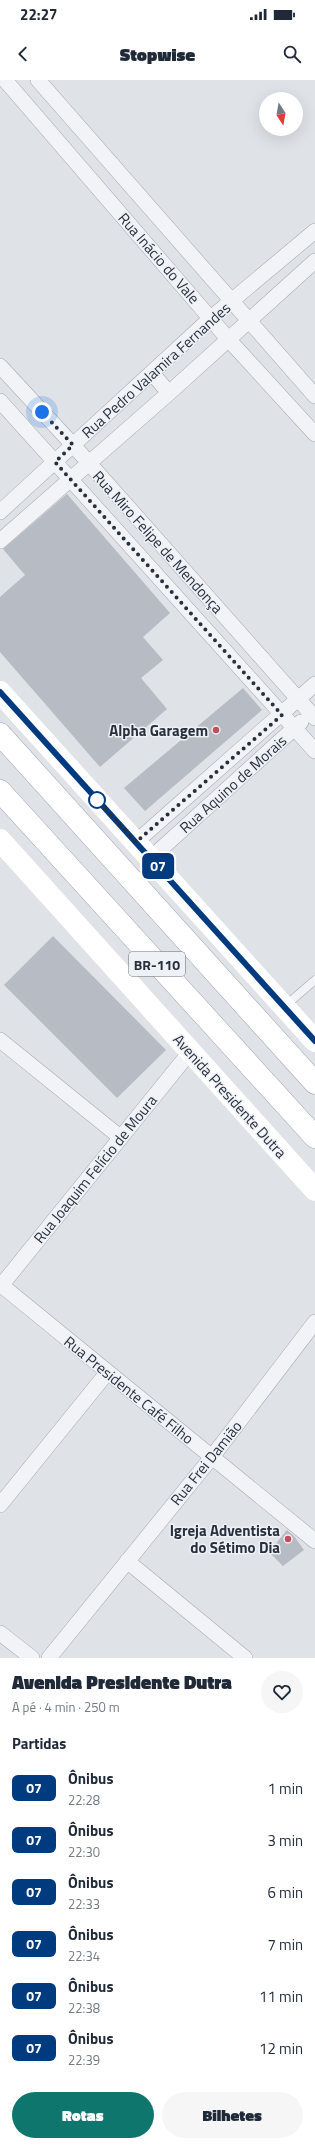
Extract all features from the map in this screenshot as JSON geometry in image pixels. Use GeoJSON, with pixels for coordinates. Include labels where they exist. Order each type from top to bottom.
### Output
{"type":"FeatureCollection","features":[{"type":"Feature","properties":{"kind":"main road"},"geometry":{"type":"LineString","coordinates":[[0,692],[315,1041]]}},
{"type":"Feature","properties":{"kind":"main road","name":"BR-110"},"geometry":{"type":"LineString","coordinates":[[0,734],[315,1083]]}},
{"type":"Feature","properties":{"kind":"main road","name":"BR-110"},"geometry":{"type":"LineString","coordinates":[[0,791],[315,1137]]}},
{"type":"Feature","properties":{"kind":"main road","name":"Avenida Presidente Dutra"},"geometry":{"type":"LineString","coordinates":[[3,850],[190,1052],[315,1190]]}},
{"type":"Feature","properties":{"kind":"street"},"geometry":{"type":"LineString","coordinates":[[0,84],[5,80]]}},
{"type":"Feature","properties":{"kind":"street","name":"Rua Inácio do Vale"},"geometry":{"type":"LineString","coordinates":[[5,80],[229,340],[315,434]]}},
{"type":"Feature","properties":{"kind":"street","name":"Rua Inácio do Vale"},"geometry":{"type":"LineString","coordinates":[[38,80],[230,302],[249,321],[315,396]]}},
{"type":"Feature","properties":{"kind":"street","name":"Rua Pedro Valamira Fernandes"},"geometry":{"type":"LineString","coordinates":[[0,512],[211,318],[315,231]]}},
{"type":"Feature","properties":{"kind":"street","name":"Rua Pedro Valamira Fernandes"},"geometry":{"type":"LineString","coordinates":[[0,541],[229,340],[315,261]]}},
{"type":"Feature","properties":{"kind":"street","name":"Rua Miro Felipe de Mendonça"},"geometry":{"type":"LineString","coordinates":[[0,366],[73,445],[298,700],[314,714]]}},
{"type":"Feature","properties":{"kind":"street"},"geometry":{"type":"LineString","coordinates":[[152,373],[169,393]]}},
{"type":"Feature","properties":{"kind":"street","name":"Rua Miro Felipe de Mendonça"},"geometry":{"type":"LineString","coordinates":[[0,401],[315,751]]}},
{"type":"Feature","properties":{"kind":"street","name":"Rua Aquino de Morais"},"geometry":{"type":"LineString","coordinates":[[136,842],[282,715],[315,684]]}},
{"type":"Feature","properties":{"kind":"street","name":"Rua Aquino de Morais"},"geometry":{"type":"LineString","coordinates":[[150,858],[295,729],[314,714]]}},
{"type":"Feature","properties":{"kind":"street"},"geometry":{"type":"LineString","coordinates":[[0,1040],[120,1137]]}},
{"type":"Feature","properties":{"kind":"street","name":"Rua Joaquim Felício de Moura"},"geometry":{"type":"LineString","coordinates":[[0,1285],[190,1052]]}},
{"type":"Feature","properties":{"kind":"street","name":"Rua Presidente Café Filho"},"geometry":{"type":"LineString","coordinates":[[0,1285],[315,1541]]}},
{"type":"Feature","properties":{"kind":"street","name":"Rua Frei Damião"},"geometry":{"type":"LineString","coordinates":[[49,1658],[212,1457],[315,1322]]}},
{"type":"Feature","properties":{"kind":"street"},"geometry":{"type":"LineString","coordinates":[[0,1505],[107,1373]]}},
{"type":"Feature","properties":{"kind":"street"},"geometry":{"type":"LineString","coordinates":[[127,1561],[245,1658]]}},
{"type":"Feature","properties":{"kind":"street"},"geometry":{"type":"LineString","coordinates":[[0,1633],[32,1658]]}},
{"type":"Feature","properties":{"kind":"lane"},"geometry":{"type":"LineString","coordinates":[[284,1007],[315,980]]}},
{"type":"Feature","properties":{"kind":"building"},"geometry":{"type":"Polygon","coordinates":[[[67,494],[170,613],[143,637],[163,660],[141,678],[167,709],[100,767],[0,652],[0,597],[25,575],[3,549],[67,494]]]}},
{"type":"Feature","properties":{"kind":"building","name":"Alpha Garagem"},"geometry":{"type":"Polygon","coordinates":[[[243,688],[262,710],[145,811],[124,788],[243,688]]]}},
{"type":"Feature","properties":{"kind":"building"},"geometry":{"type":"Polygon","coordinates":[[[53,936],[166,1050],[117,1098],[4,985],[53,936]]]}},
{"type":"Feature","properties":{"kind":"building","name":"Igreja Adventista do Sétimo Dia"},"geometry":{"type":"Polygon","coordinates":[[[287,1530],[294,1536],[304,1550],[283,1566],[269,1552],[287,1530]]]}},
{"type":"Feature","properties":{"kind":"bus line","name":"07"},"geometry":{"type":"LineString","coordinates":[[0,692],[315,1041]]}},
{"type":"Feature","properties":{"kind":"place","name":"Alpha Garagem"},"geometry":{"type":"Point","coordinates":[216,730]}},
{"type":"Feature","properties":{"kind":"place","name":"Igreja Adventista do Sétimo Dia"},"geometry":{"type":"Point","coordinates":[288,1539]}},
{"type":"Feature","properties":{"kind":"route"},"geometry":{"type":"LineString","coordinates":[[42,412],[73,445],[55,462],[282,715],[136,842],[97,800]]}}]}
